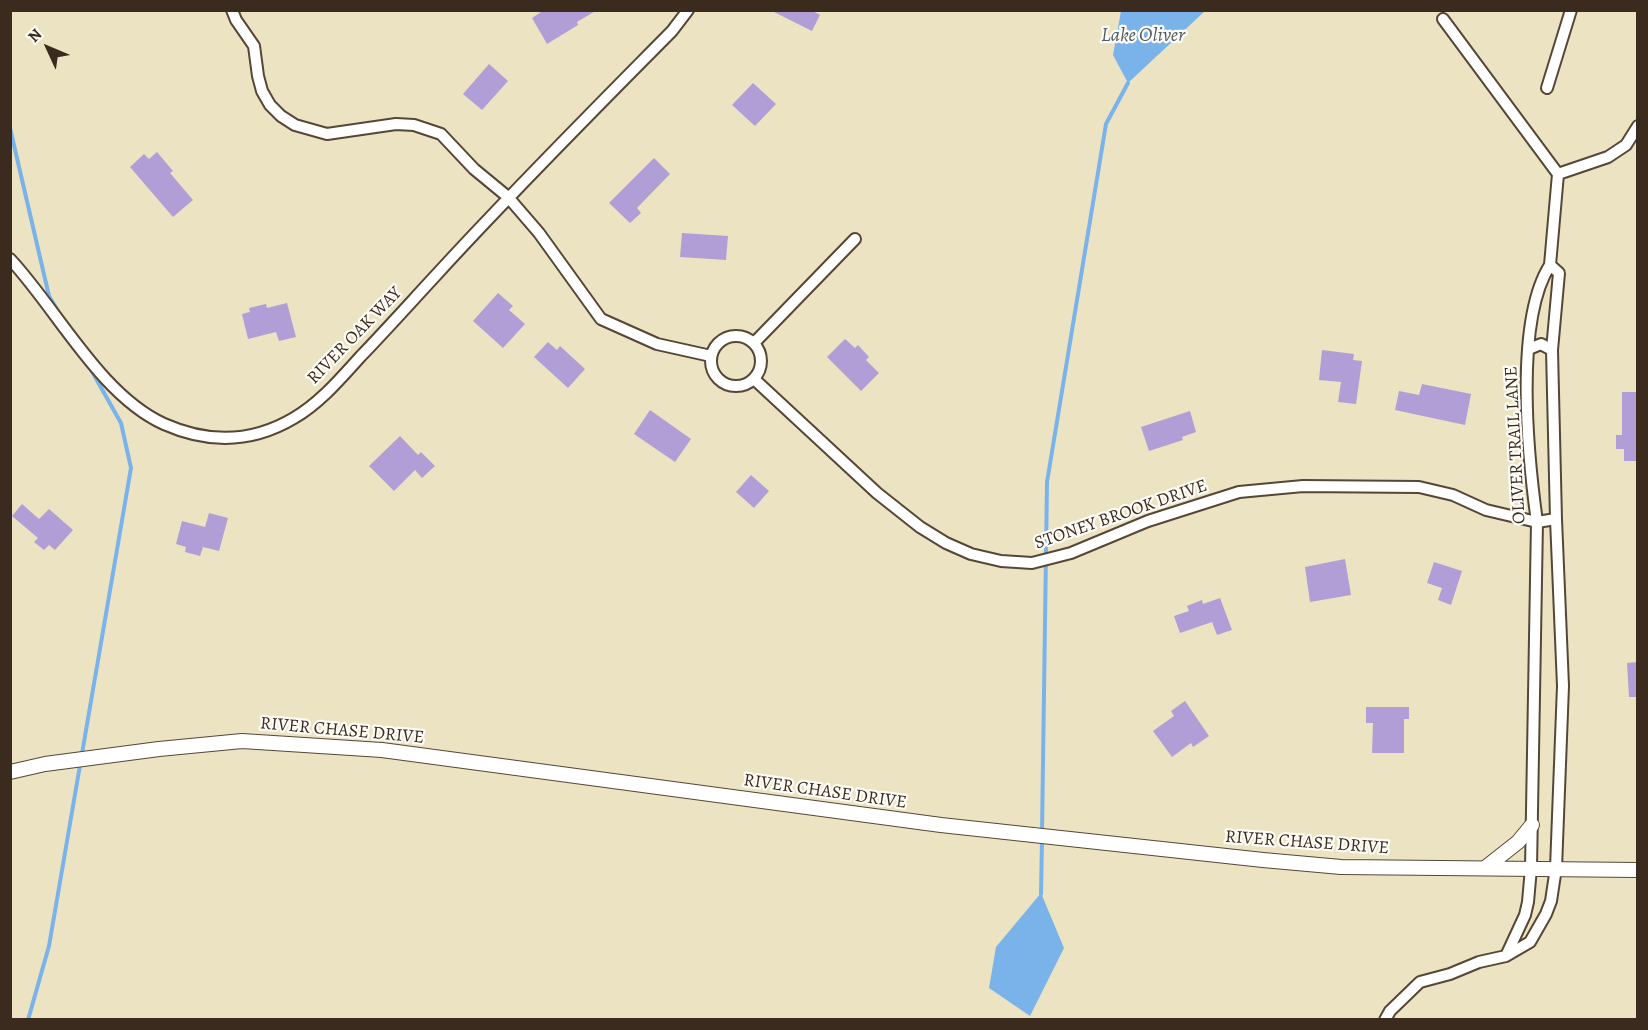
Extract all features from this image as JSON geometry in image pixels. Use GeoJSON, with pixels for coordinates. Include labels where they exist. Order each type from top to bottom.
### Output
{"type":"FeatureCollection","features":[{"type":"Feature","properties":{"kind":"street"},"geometry":{"type":"LineString","coordinates":[[232,10],[236,20],[254,45],[262,91],[270,105],[281,116],[295,125],[327,134],[396,124],[414,125],[441,134],[474,169],[508,197],[539,233],[602,319],[657,344],[711,356]]}},
{"type":"Feature","properties":{"kind":"street","name":"RIVER OAK WAY"},"geometry":{"type":"LineString","coordinates":[[10,259],[71,337],[112,385],[134,406],[161,423],[204,438],[236,438],[266,431],[295,418],[332,388],[508,197],[672,31],[688,10]]}},
{"type":"Feature","properties":{"kind":"street"},"geometry":{"type":"LineString","coordinates":[[1547,87],[1571,10]]}},
{"type":"Feature","properties":{"kind":"street"},"geometry":{"type":"LineString","coordinates":[[1443,19],[1558,174],[1550,266],[1541,279],[1530,332],[1529,349]]}},
{"type":"Feature","properties":{"kind":"street"},"geometry":{"type":"LineString","coordinates":[[1558,174],[1608,157],[1626,145],[1638,126]]}},
{"type":"Feature","properties":{"kind":"street"},"geometry":{"type":"LineString","coordinates":[[754,343],[855,239]]}},
{"type":"Feature","properties":{"kind":"street"},"geometry":{"type":"LineString","coordinates":[[1550,266],[1558,273],[1552,350]]}},
{"type":"Feature","properties":{"kind":"street"},"geometry":{"type":"LineString","coordinates":[[732,336],[740,336],[754,343],[759,350],[761,365],[754,379],[740,387],[724,384],[713,372],[711,356],[719,343],[732,336]]}},
{"type":"Feature","properties":{"kind":"street","name":"OLIVER TRAIL LANE"},"geometry":{"type":"LineString","coordinates":[[1385,1020],[1390,1011],[1420,982],[1479,962],[1506,956],[1530,942],[1551,901],[1556,867],[1563,686],[1552,350],[1541,344],[1529,349],[1527,382],[1530,473],[1537,522],[1531,868],[1525,915],[1506,956]]}},
{"type":"Feature","properties":{"kind":"street","name":"STONEY BROOK DRIVE"},"geometry":{"type":"LineString","coordinates":[[754,379],[877,493],[920,527],[946,543],[971,554],[1001,561],[1032,563],[1071,553],[1148,521],[1239,492],[1303,486],[1419,487],[1453,495],[1486,510],[1537,522],[1556,519]]}},
{"type":"Feature","properties":{"kind":"street","name":"RIVER CHASE DRIVE"},"geometry":{"type":"LineString","coordinates":[[10,772],[45,764],[242,741],[382,750],[941,825],[1251,859],[1341,867],[1556,867],[1638,870]]}},
{"type":"Feature","properties":{"kind":"street"},"geometry":{"type":"LineString","coordinates":[[1485,868],[1518,842],[1532,825]]}},
{"type":"Feature","properties":{"kind":"water","name":"Lake Oliver"},"geometry":{"type":"Polygon","coordinates":[[[1121,10],[1205,11],[1128,83],[1113,55],[1121,10]]]}},
{"type":"Feature","properties":{"kind":"water"},"geometry":{"type":"Polygon","coordinates":[[[1041,893],[1064,948],[1030,1016],[989,988],[996,947],[1041,893]]]}},
{"type":"Feature","properties":{"kind":"building"},"geometry":{"type":"Polygon","coordinates":[[[544,10],[597,10],[547,44],[532,18],[544,10]]]}},
{"type":"Feature","properties":{"kind":"building"},"geometry":{"type":"Polygon","coordinates":[[[770,10],[811,10],[820,15],[812,31],[770,10]]]}},
{"type":"Feature","properties":{"kind":"building"},"geometry":{"type":"Polygon","coordinates":[[[489,64],[508,81],[482,110],[463,94],[489,64]]]}},
{"type":"Feature","properties":{"kind":"building"},"geometry":{"type":"Polygon","coordinates":[[[753,83],[776,104],[755,126],[732,105],[753,83]]]}},
{"type":"Feature","properties":{"kind":"building"},"geometry":{"type":"Polygon","coordinates":[[[157,152],[173,171],[170,173],[193,200],[173,217],[130,167],[144,154],[149,159],[157,152]]]}},
{"type":"Feature","properties":{"kind":"building"},"geometry":{"type":"Polygon","coordinates":[[[654,158],[670,174],[637,208],[641,213],[630,223],[609,203],[654,158]]]}},
{"type":"Feature","properties":{"kind":"building"},"geometry":{"type":"Polygon","coordinates":[[[682,233],[728,236],[726,260],[680,257],[682,233]]]}},
{"type":"Feature","properties":{"kind":"building"},"geometry":{"type":"Polygon","coordinates":[[[498,293],[513,306],[509,310],[525,324],[503,348],[473,321],[498,293]]]}},
{"type":"Feature","properties":{"kind":"building"},"geometry":{"type":"Polygon","coordinates":[[[287,303],[296,337],[279,341],[276,332],[248,339],[242,314],[250,312],[249,308],[266,304],[267,308],[287,303]]]}},
{"type":"Feature","properties":{"kind":"building"},"geometry":{"type":"Polygon","coordinates":[[[845,339],[855,348],[858,345],[869,357],[866,360],[879,373],[861,391],[827,357],[845,339]]]}},
{"type":"Feature","properties":{"kind":"building"},"geometry":{"type":"Polygon","coordinates":[[[548,342],[557,350],[560,346],[585,369],[568,388],[534,357],[548,342]]]}},
{"type":"Feature","properties":{"kind":"building"},"geometry":{"type":"Polygon","coordinates":[[[1322,350],[1354,354],[1353,360],[1362,361],[1356,404],[1338,402],[1341,382],[1319,380],[1322,350]]]}},
{"type":"Feature","properties":{"kind":"building"},"geometry":{"type":"Polygon","coordinates":[[[1422,384],[1471,394],[1465,425],[1395,410],[1399,391],[1419,395],[1422,384]]]}},
{"type":"Feature","properties":{"kind":"building"},"geometry":{"type":"Polygon","coordinates":[[[1622,392],[1638,392],[1638,461],[1624,461],[1624,449],[1616,449],[1616,435],[1622,435],[1622,392]]]}},
{"type":"Feature","properties":{"kind":"building"},"geometry":{"type":"Polygon","coordinates":[[[650,410],[691,439],[675,462],[634,434],[650,410]]]}},
{"type":"Feature","properties":{"kind":"building"},"geometry":{"type":"Polygon","coordinates":[[[1190,411],[1196,432],[1182,437],[1183,440],[1149,451],[1141,427],[1190,411]]]}},
{"type":"Feature","properties":{"kind":"building"},"geometry":{"type":"Polygon","coordinates":[[[400,436],[418,455],[421,452],[435,466],[422,478],[415,470],[394,491],[369,466],[400,436]]]}},
{"type":"Feature","properties":{"kind":"building"},"geometry":{"type":"Polygon","coordinates":[[[751,475],[769,491],[754,508],[736,492],[751,475]]]}},
{"type":"Feature","properties":{"kind":"building"},"geometry":{"type":"Polygon","coordinates":[[[22,504],[39,519],[49,509],[73,530],[55,550],[49,545],[44,550],[34,542],[38,538],[12,516],[22,504]]]}},
{"type":"Feature","properties":{"kind":"building"},"geometry":{"type":"Polygon","coordinates":[[[209,513],[228,518],[219,551],[203,547],[200,556],[185,552],[186,547],[176,544],[182,521],[205,527],[209,513]]]}},
{"type":"Feature","properties":{"kind":"building"},"geometry":{"type":"Polygon","coordinates":[[[1345,559],[1351,595],[1310,602],[1305,567],[1345,559]]]}},
{"type":"Feature","properties":{"kind":"building"},"geometry":{"type":"Polygon","coordinates":[[[1434,562],[1462,571],[1451,605],[1438,600],[1442,588],[1427,583],[1434,562]]]}},
{"type":"Feature","properties":{"kind":"building"},"geometry":{"type":"Polygon","coordinates":[[[1220,598],[1232,630],[1217,635],[1212,622],[1180,633],[1174,616],[1189,611],[1187,606],[1202,600],[1203,604],[1220,598]]]}},
{"type":"Feature","properties":{"kind":"building"},"geometry":{"type":"Polygon","coordinates":[[[1638,662],[1638,697],[1629,697],[1627,663],[1638,662]]]}},
{"type":"Feature","properties":{"kind":"building"},"geometry":{"type":"Polygon","coordinates":[[[1185,701],[1209,736],[1193,747],[1191,743],[1172,757],[1153,731],[1174,716],[1171,711],[1185,701]]]}},
{"type":"Feature","properties":{"kind":"building"},"geometry":{"type":"Polygon","coordinates":[[[1366,707],[1409,707],[1409,719],[1404,719],[1404,753],[1372,753],[1373,723],[1366,723],[1366,707]]]}},
{"type":"Feature","properties":{"kind":"waterway"},"geometry":{"type":"LineString","coordinates":[[1042,833],[1047,482],[1106,124],[1128,83]]}},
{"type":"Feature","properties":{"kind":"waterway"},"geometry":{"type":"LineString","coordinates":[[10,128],[49,296],[58,311]]}},
{"type":"Feature","properties":{"kind":"waterway"},"geometry":{"type":"LineString","coordinates":[[28,1020],[49,946],[131,468],[121,423],[90,368]]}},
{"type":"Feature","properties":{"kind":"waterway"},"geometry":{"type":"LineString","coordinates":[[1041,894],[1042,840]]}}]}
